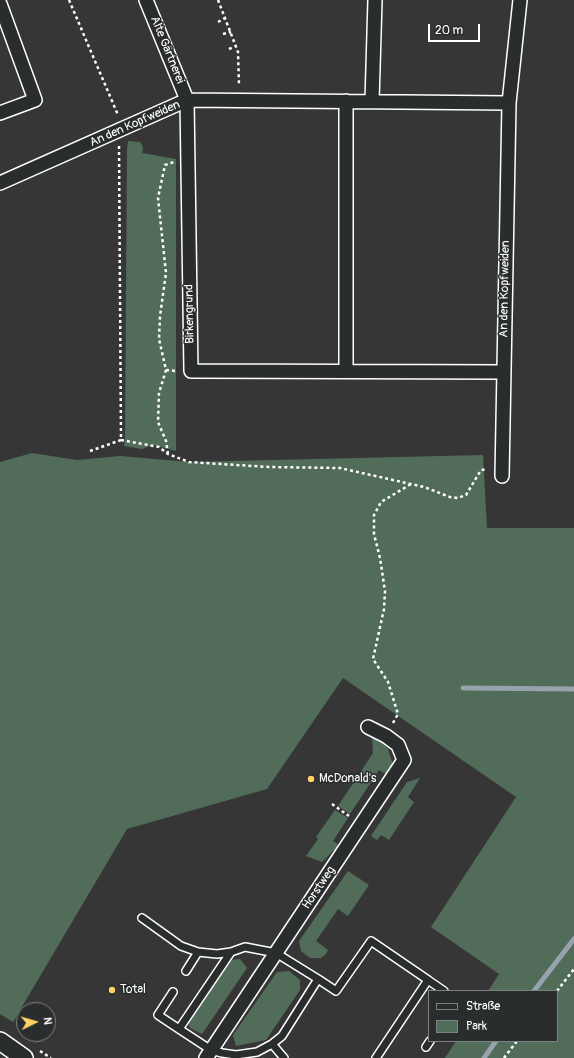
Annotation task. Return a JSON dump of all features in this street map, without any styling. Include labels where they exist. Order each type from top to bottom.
[{"type":"street","name":"Alte Gärtnerei","points":[[146,0],[187,100]]},
{"type":"street","points":[[372,101],[375,0]]},
{"type":"street","name":"An den Kopfweiden","points":[[502,472],[509,103],[520,0]]},
{"type":"street","points":[[0,4],[35,100],[0,113]]},
{"type":"street","name":"An den Kopfweiden","points":[[0,183],[187,100],[509,103]]},
{"type":"street","name":"Birkengrund","points":[[187,100],[191,371],[504,372]]},
{"type":"street","points":[[346,101],[346,371]]},
{"type":"street","name":"Horstweg","points":[[208,1054],[404,760],[398,745],[386,736],[368,728]]},
{"type":"street","points":[[0,1041],[24,1058]]},
{"type":"lane","points":[[142,918],[181,946],[198,952],[217,954],[231,952],[245,947],[276,953],[336,991],[371,941],[443,990]]},
{"type":"lane","points":[[186,971],[198,952]]},
{"type":"lane","points":[[179,1029],[231,952]]},
{"type":"lane","points":[[173,992],[158,1015],[179,1029],[208,1054],[259,1055],[282,1036],[292,1023],[318,979]]},
{"type":"lane","points":[[376,1058],[428,980]]},
{"type":"lane","points":[[272,1044],[284,1058]]},
{"type":"path","points":[[69,0],[119,117],[121,440]]},
{"type":"path","points":[[218,0],[238,52],[239,100]]},
{"type":"path","points":[[218,22],[225,18]]},
{"type":"path","points":[[223,34],[231,32]]},
{"type":"path","points":[[229,49],[236,46]]},
{"type":"path","points":[[168,454],[166,441],[158,422],[159,393],[166,370],[159,339],[160,316],[166,273],[158,198],[165,165],[178,161],[188,161]]},
{"type":"path","points":[[90,451],[121,440],[159,448],[168,454],[189,462],[270,467],[340,468],[411,484],[450,497],[458,498],[466,495],[481,470],[502,472]]},
{"type":"path","points":[[386,736],[398,714],[388,682],[373,659],[384,609],[385,591],[380,558],[374,534],[374,515],[381,502],[411,484]]},
{"type":"path","points":[[332,804],[361,824]]},
{"type":"path","points":[[557,990],[574,969]]},
{"type":"path","points":[[504,1058],[516,1042]]},
{"type":"green space","points":[[128,141],[140,142],[143,147],[142,153],[176,159],[176,451],[153,445],[142,449],[124,446]]},
{"type":"green space","points":[[32,453],[77,460],[120,456],[189,462],[483,455],[487,528],[574,528],[574,1058],[445,1058],[455,1042],[558,1042],[558,990],[489,990],[499,974],[431,927],[516,797],[343,678],[267,789],[127,829],[25,1002],[16,1002],[16,1017],[13,1022],[0,1014],[0,462]]},
{"type":"green space","points":[[372,735],[381,741],[388,749],[393,765],[390,777],[379,770],[350,814],[338,806],[373,753]]},
{"type":"green space","points":[[420,778],[408,797],[414,802],[389,840],[381,835],[377,840],[371,836],[407,782]]},
{"type":"green space","points":[[335,810],[348,818],[333,841],[339,845],[322,862],[306,856],[318,839],[316,837]]},
{"type":"green space","points":[[348,871],[369,885],[348,916],[338,909],[316,941],[328,950],[326,954],[321,958],[310,958],[301,951],[299,941]]},
{"type":"green space","points":[[240,959],[247,968],[202,1034],[190,1028],[188,1023],[190,1017],[231,960]]},
{"type":"green space","points":[[289,971],[300,980],[300,990],[266,1040],[236,1046],[233,1035],[277,972]]},
{"type":"waterway","points":[[463,688],[574,689]]},
{"type":"waterway","points":[[535,990],[574,939]]},
{"type":"waterway","points":[[484,1058],[495,1042]]},
{"type":"place","name":"McDonald's","points":[[311,779]]},
{"type":"place","name":"Total","points":[[112,990]]}]
